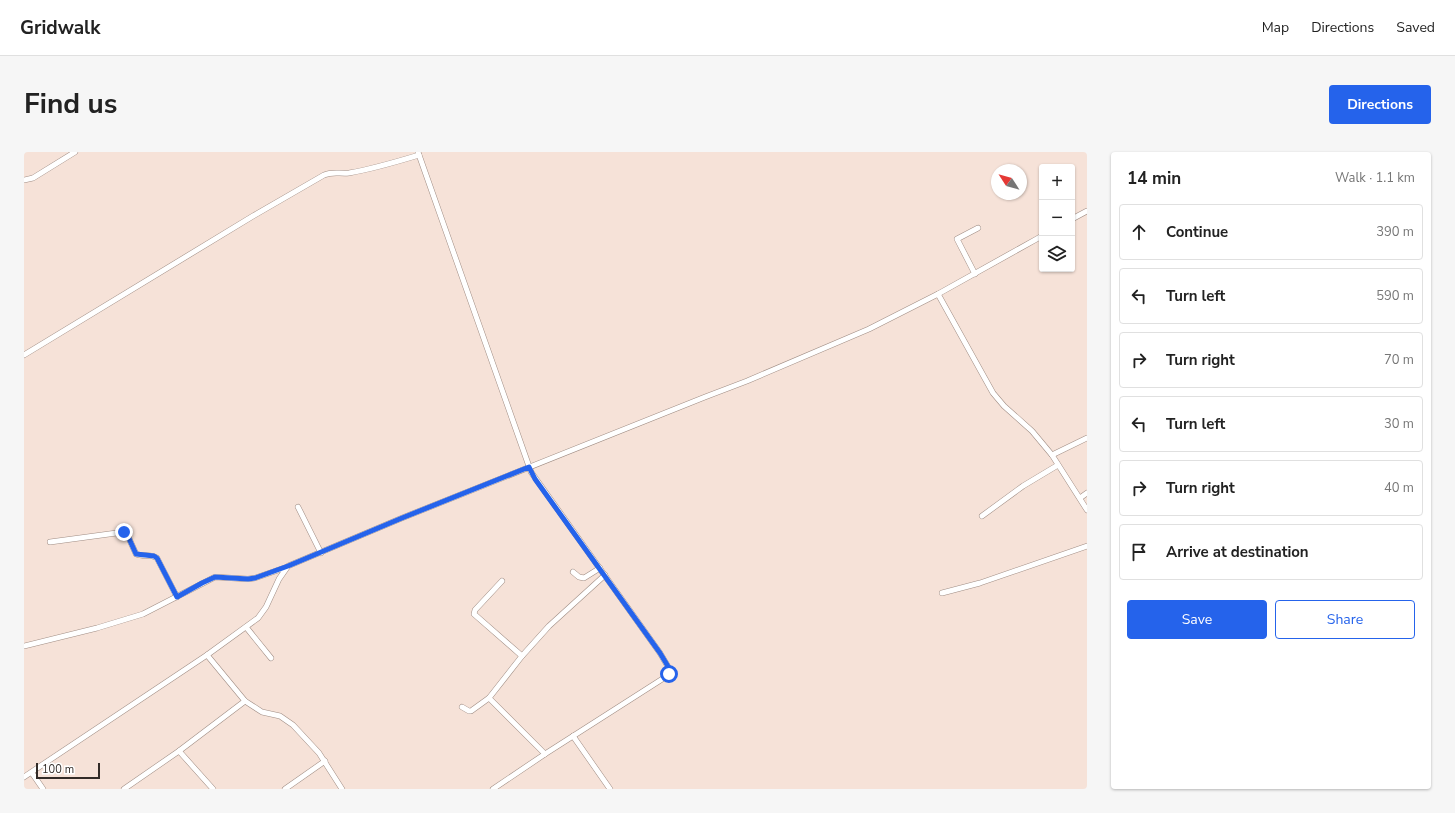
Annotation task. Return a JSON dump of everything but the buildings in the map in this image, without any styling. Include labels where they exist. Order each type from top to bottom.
[{"type":"street","points":[[24,180],[33,178],[75,152]]},
{"type":"street","points":[[24,355],[253,216],[324,175],[332,172],[347,173],[368,169],[418,154],[529,467],[535,479],[660,653],[670,672],[662,679],[493,789]]},
{"type":"street","points":[[1075,217],[1087,211]]},
{"type":"street","points":[[975,274],[957,239],[978,228]]},
{"type":"street","points":[[24,646],[97,628],[143,614],[215,577],[255,578],[321,553],[402,518],[747,381],[870,329],[938,294],[1039,238]]},
{"type":"street","points":[[938,294],[993,392],[1004,406],[1032,431],[1052,455],[1087,510]]},
{"type":"street","points":[[1052,455],[1087,438]]},
{"type":"street","points":[[982,516],[1023,486],[1058,465]]},
{"type":"street","points":[[1080,498],[1087,493]]},
{"type":"street","points":[[298,507],[321,553]]},
{"type":"street","points":[[50,542],[124,532],[127,534],[136,554],[154,556],[157,558],[177,597]]},
{"type":"street","points":[[942,593],[980,583],[1087,546]]},
{"type":"street","points":[[24,777],[207,655],[246,627],[262,613],[283,572],[288,566]]},
{"type":"street","points":[[573,572],[579,577],[584,578],[588,577],[600,568]]},
{"type":"street","points":[[462,707],[472,711],[489,698],[522,656],[549,626],[605,575]]},
{"type":"street","points":[[502,581],[475,610],[474,614],[522,656]]},
{"type":"street","points":[[246,627],[271,658]]},
{"type":"street","points":[[207,655],[245,701],[262,712],[286,719],[293,725],[325,761],[342,789]]},
{"type":"street","points":[[489,698],[545,754]]},
{"type":"street","points":[[124,789],[179,751],[245,701]]},
{"type":"street","points":[[573,736],[610,789]]},
{"type":"street","points":[[179,751],[213,789]]},
{"type":"street","points":[[286,789],[325,761]]},
{"type":"street","points":[[32,773],[43,789]]},
{"type":"route","points":[[124,532],[127,534],[136,554],[154,556],[157,558],[177,597],[215,577],[240,580],[255,578],[288,566],[529,467],[535,479],[660,653],[670,670],[669,674]]}]
